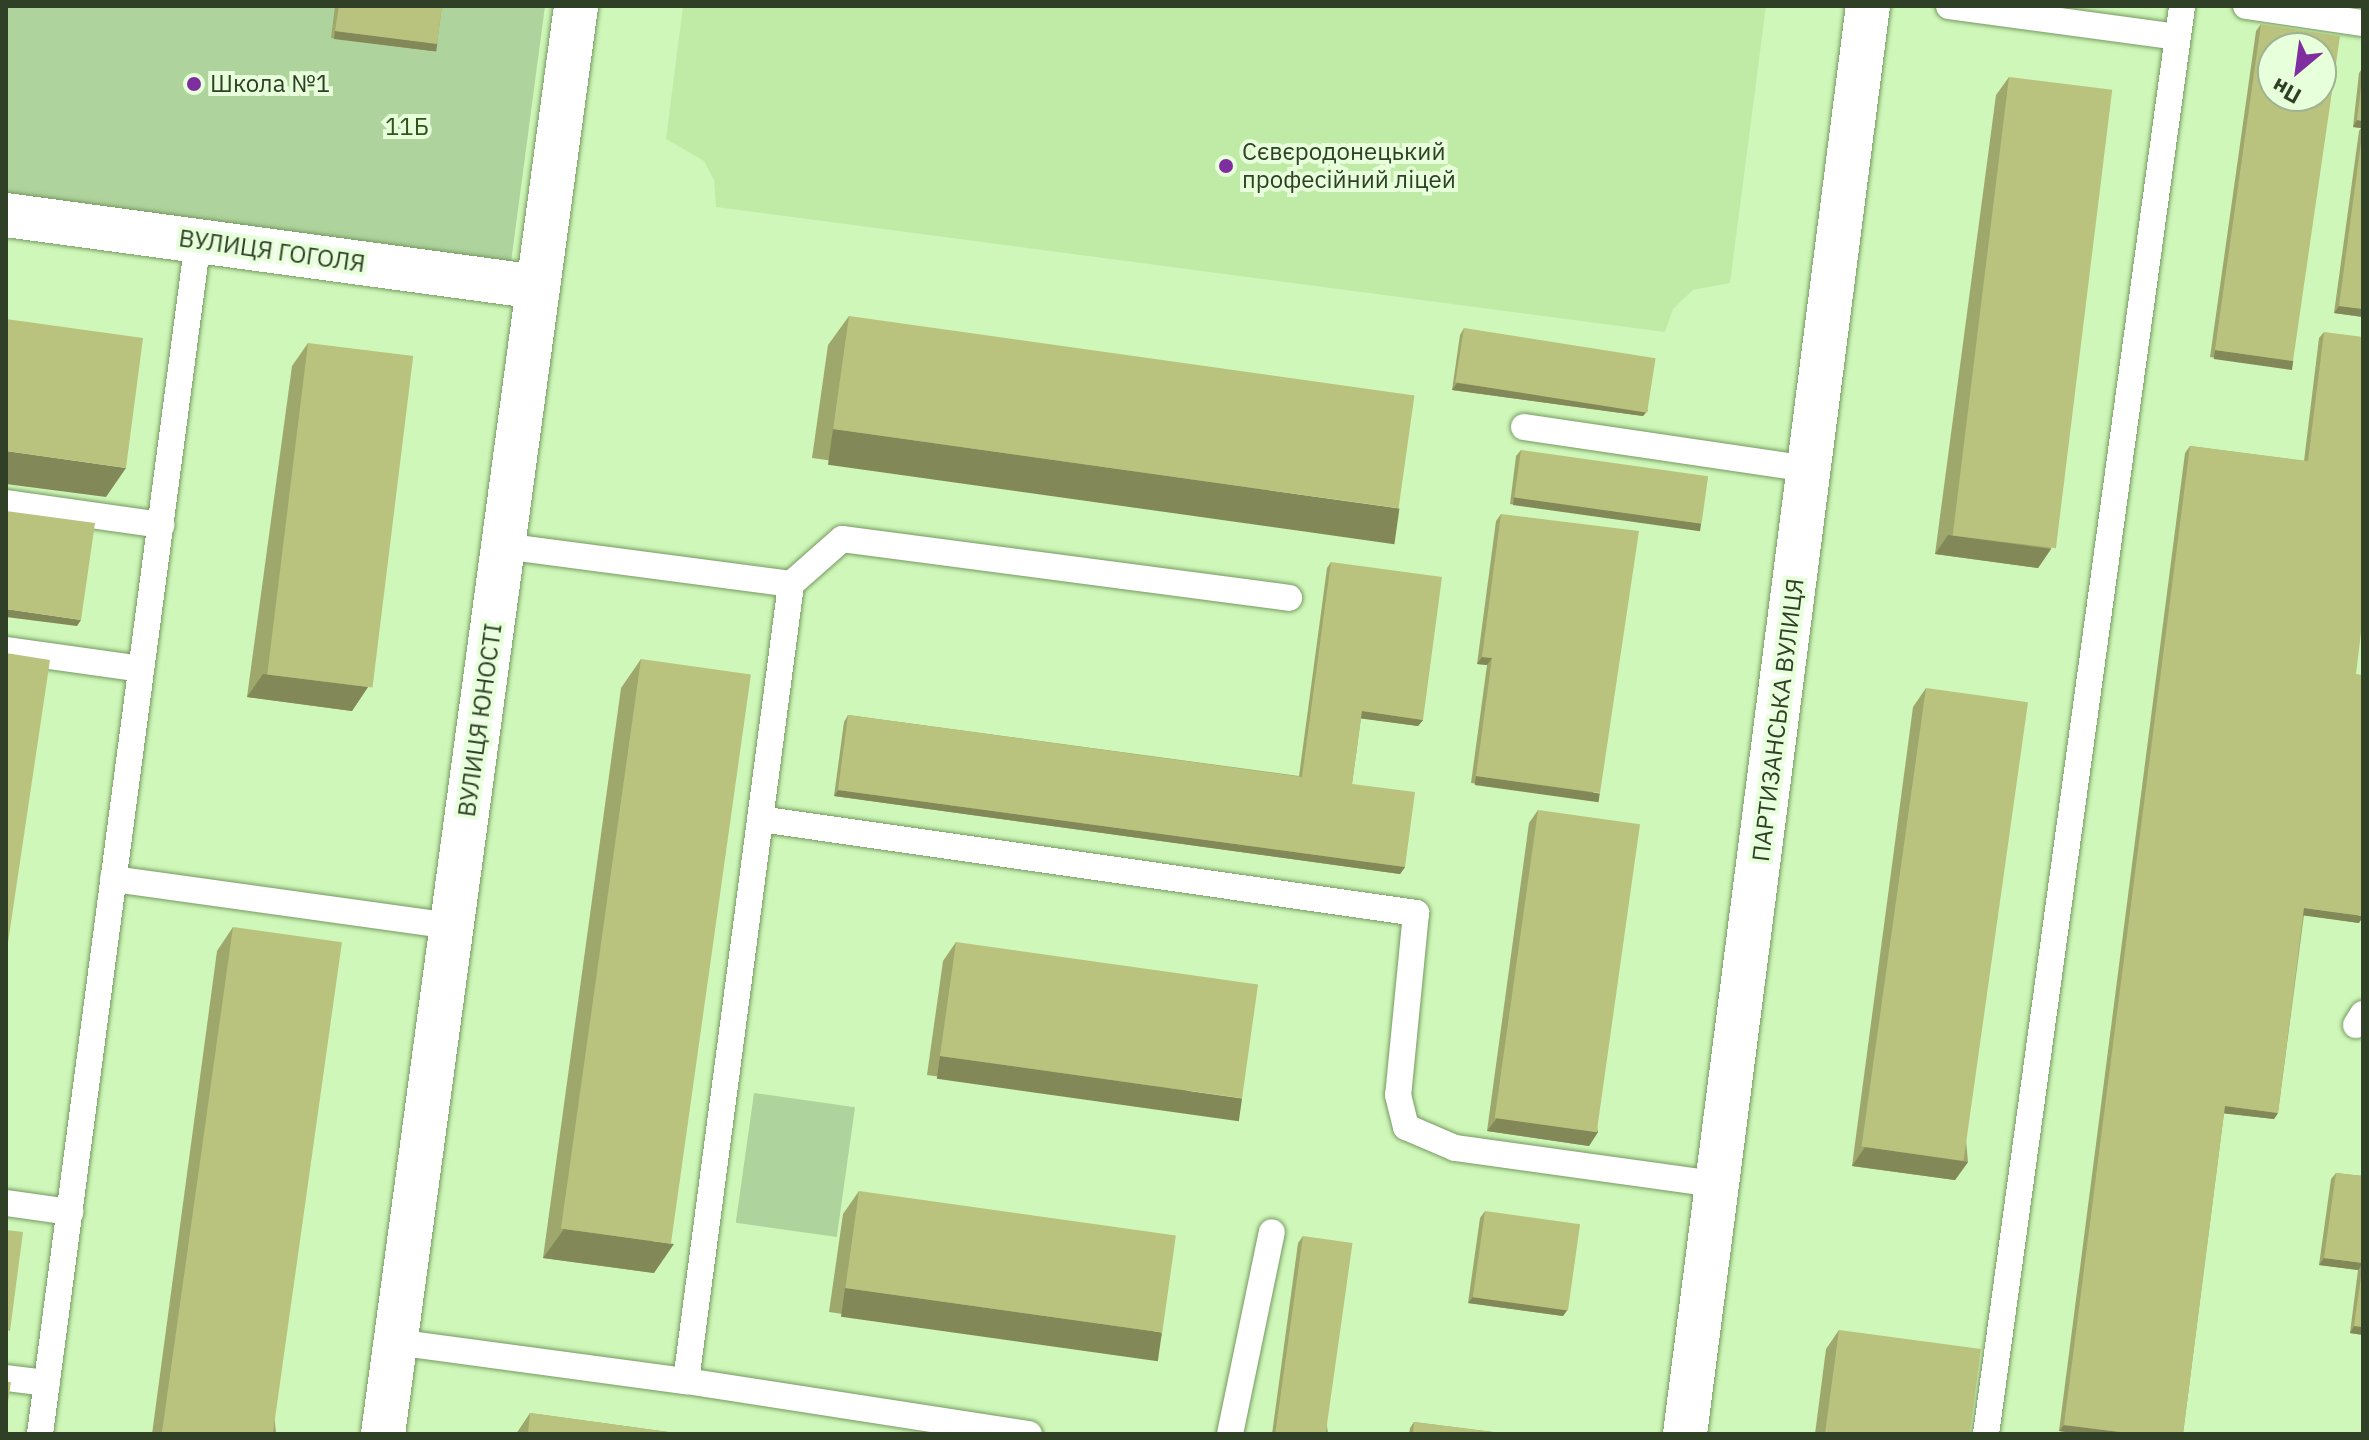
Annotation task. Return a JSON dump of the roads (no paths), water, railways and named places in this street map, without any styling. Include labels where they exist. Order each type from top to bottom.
[{"type":"street","name":"ВУЛИЦЯ ЮНОСТІ","points":[[383,1434],[576,6]]},
{"type":"street","name":"ПАРТИЗАНСЬКА ВУЛИЦЯ","points":[[1685,1434],[1720,1185],[1868,6]]},
{"type":"street","name":"ВУЛИЦЯ ГОГОЛЯ","points":[[6,215],[538,287]]},
{"type":"lane","points":[[1949,6],[2177,37]]},
{"type":"lane","points":[[1986,1434],[2182,6]]},
{"type":"lane","points":[[2246,6],[2363,23]]},
{"type":"lane","points":[[40,1434],[198,241]]},
{"type":"lane","points":[[1524,427],[1810,469]]},
{"type":"lane","points":[[6,503],[161,525]]},
{"type":"lane","points":[[686,1381],[791,584],[842,539],[1289,598]]},
{"type":"lane","points":[[503,546],[791,584]]},
{"type":"lane","points":[[6,650],[141,669]]},
{"type":"lane","points":[[760,819],[1416,913],[1398,1095],[1406,1127],[1455,1148],[1720,1185]]},
{"type":"lane","points":[[113,879],[452,926]]},
{"type":"lane","points":[[6,1203],[70,1212]]},
{"type":"lane","points":[[1230,1434],[1272,1232]]},
{"type":"lane","points":[[396,1342],[686,1381],[1029,1434]]},
{"type":"lane","points":[[6,1378],[47,1383]]},
{"type":"place","name":"Школа №1","points":[[194,84]]},
{"type":"place","name":"Сєвєродонецький професійний ліцей","points":[[1226,166]]},
{"type":"park label","name":"11Б","points":[[407,127]]}]
